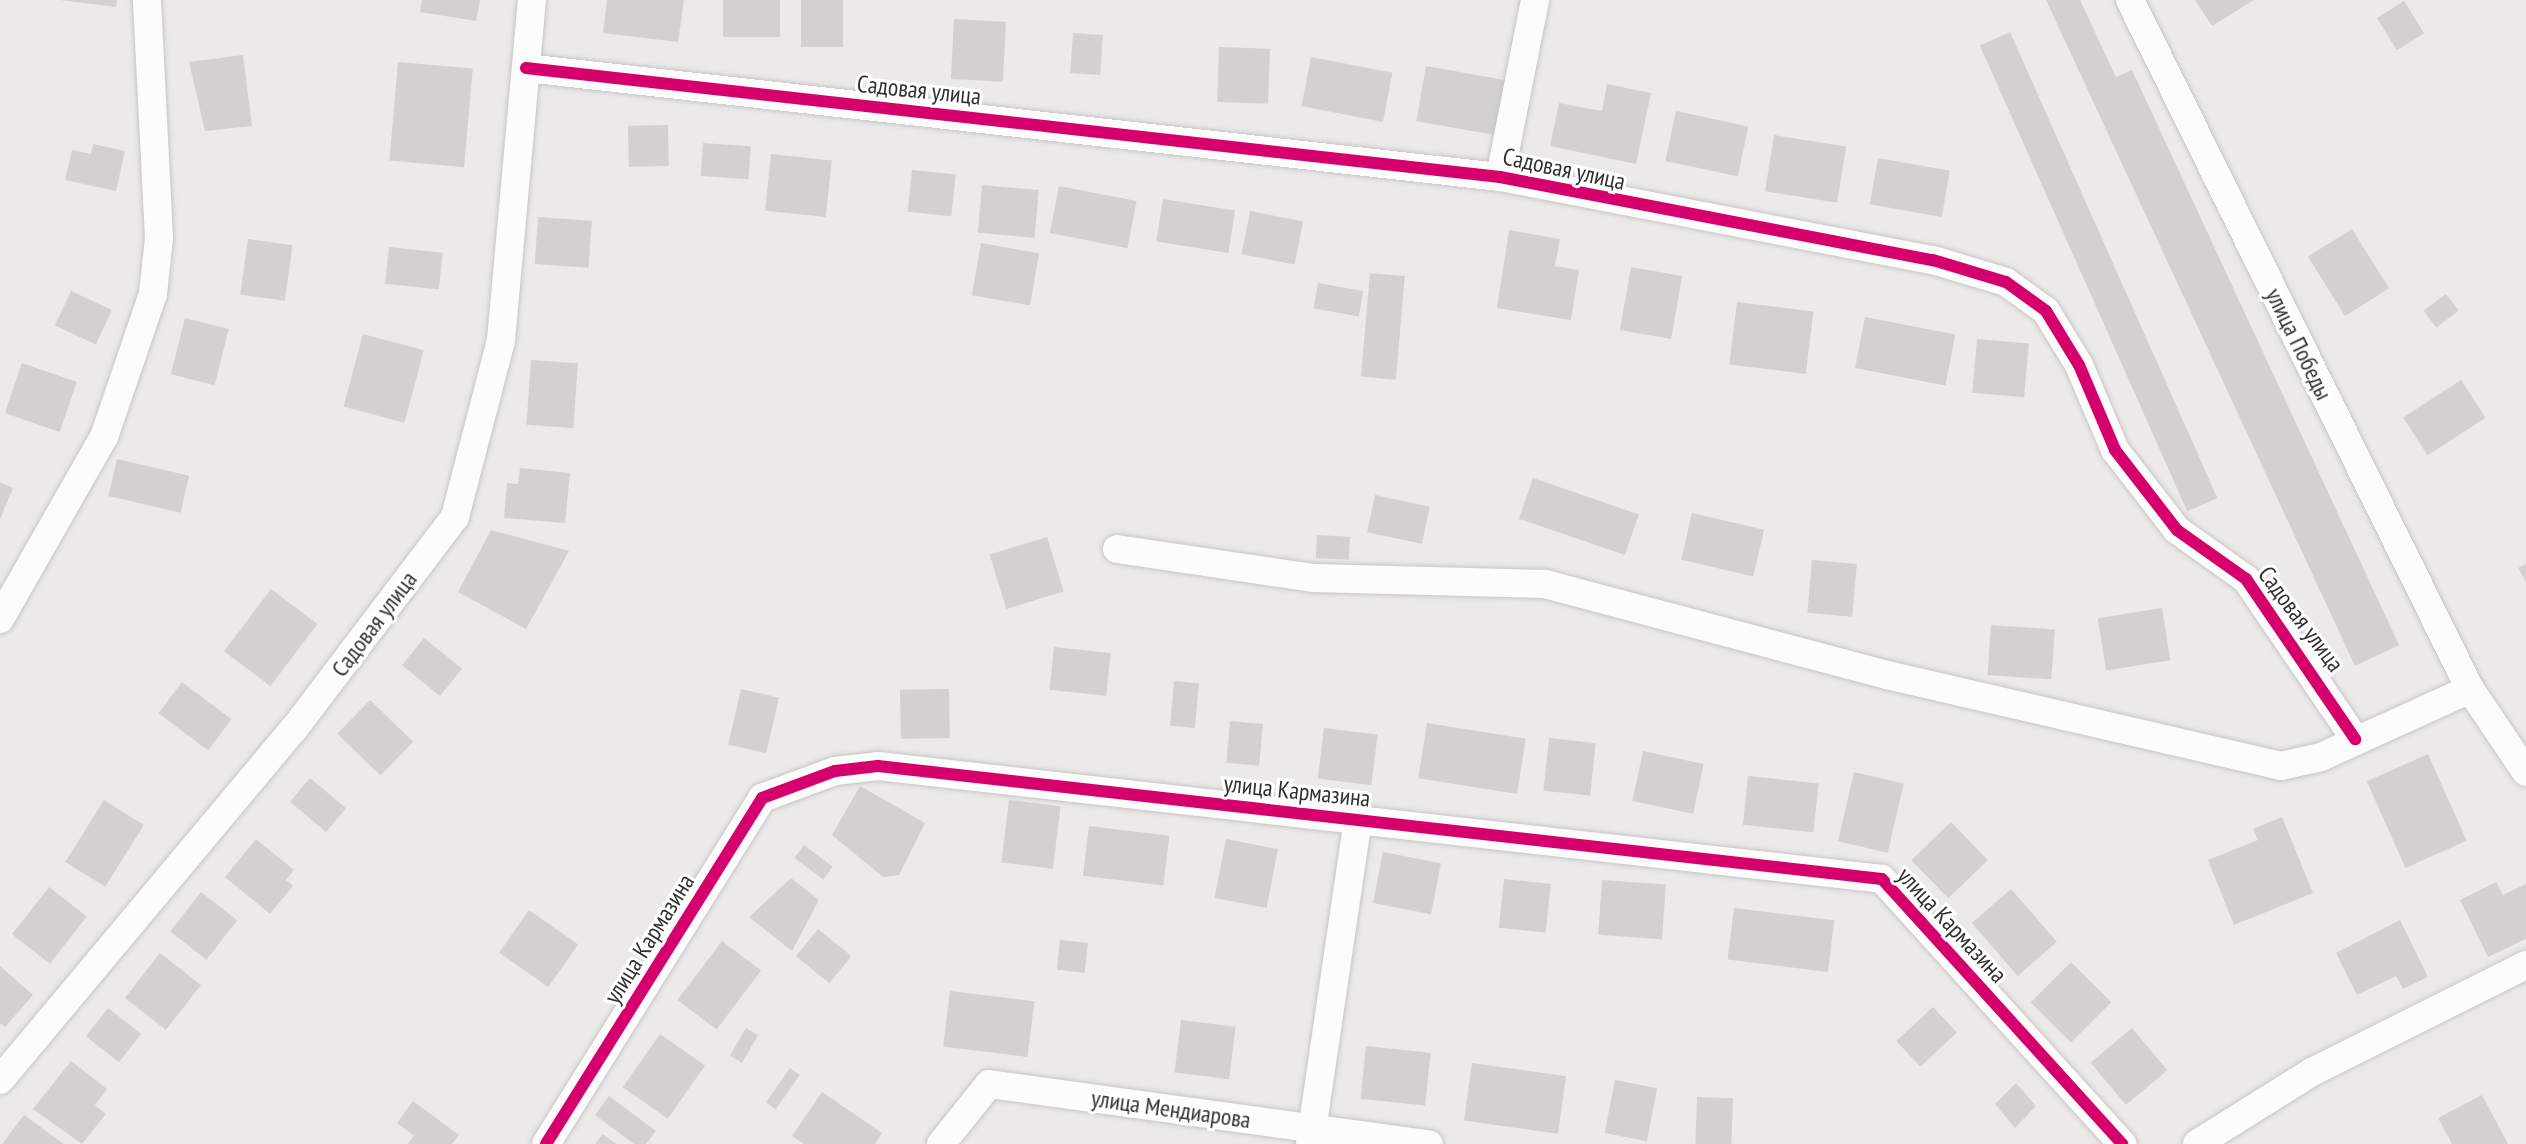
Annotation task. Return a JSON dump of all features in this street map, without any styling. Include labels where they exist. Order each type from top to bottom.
[{"type":"street","points":[[0,619],[104,437],[153,294],[159,238],[147,0]]},
{"type":"street","name":"Садовая улица","points":[[0,1080],[284,742],[455,517],[501,340],[532,0]]},
{"type":"street","points":[[1500,177],[1535,0]]},
{"type":"street","name":"улица Победы","points":[[2130,0],[2470,689],[2526,772]]},
{"type":"street","name":"Садовая улица","points":[[526,68],[1500,177],[1933,260],[2006,282],[2046,311],[2079,365],[2115,450],[2177,530],[2246,579],[2355,739]]},
{"type":"street","points":[[1117,549],[1314,578],[1545,584],[1887,675],[2281,766],[2355,739],[2470,689]]},
{"type":"street","name":"улица Кармазина","points":[[546,1144],[762,798],[796,784],[878,766],[1882,879],[2122,1144]]},
{"type":"street","points":[[1311,1136],[1358,820]]},
{"type":"street","points":[[2197,1144],[2312,1072],[2526,965]]},
{"type":"street","name":"улица Мендиарова","points":[[941,1144],[989,1084],[1311,1136],[1429,1144]]},
{"type":"building","points":[[60,0],[117,0],[116,7]]},
{"type":"building","points":[[422,0],[480,0],[476,21],[420,12]]},
{"type":"building","points":[[607,0],[684,0],[678,42],[603,33]]},
{"type":"building","points":[[723,0],[780,0],[780,37],[723,37]]},
{"type":"building","points":[[801,0],[843,0],[843,47],[801,47]]},
{"type":"building","points":[[2046,0],[2080,0],[2116,77],[2132,70],[2399,645],[2355,666]]},
{"type":"building","points":[[2195,0],[2254,0],[2212,26]]},
{"type":"building","points":[[2404,1],[2424,33],[2397,50],[2377,18]]},
{"type":"building","points":[[954,19],[1006,22],[1003,82],[951,79]]},
{"type":"building","points":[[2010,32],[2217,498],[2187,511],[1980,45]]},
{"type":"building","points":[[1073,33],[1103,35],[1100,75],[1070,73]]},
{"type":"building","points":[[1219,47],[1270,49],[1268,104],[1217,102]]},
{"type":"building","points":[[243,55],[252,126],[205,131],[189,62]]},
{"type":"building","points":[[1311,57],[1392,73],[1383,122],[1301,106]]},
{"type":"building","points":[[398,62],[473,69],[464,167],[389,161]]},
{"type":"building","points":[[1426,66],[1508,80],[1498,136],[1416,121]]},
{"type":"building","points":[[1607,84],[1651,93],[1636,164],[1550,146],[1559,103],[1602,111]]},
{"type":"building","points":[[1676,111],[1748,126],[1738,176],[1665,161]]},
{"type":"building","points":[[668,125],[669,166],[629,167],[628,126]]},
{"type":"building","points":[[1774,135],[1846,146],[1837,203],[1765,191]]},
{"type":"building","points":[[703,143],[751,146],[749,179],[701,176]]},
{"type":"building","points":[[93,144],[125,151],[116,191],[65,180],[72,150],[91,154]]},
{"type":"building","points":[[771,154],[832,160],[826,217],[765,211]]},
{"type":"building","points":[[1878,158],[1950,171],[1942,217],[1870,204]]},
{"type":"building","points":[[912,170],[956,175],[951,216],[908,212]]},
{"type":"building","points":[[982,185],[1039,190],[1035,238],[978,233]]},
{"type":"building","points":[[1059,186],[1137,201],[1127,248],[1050,233]]},
{"type":"building","points":[[1163,199],[1235,210],[1228,253],[1156,241]]},
{"type":"building","points":[[1250,211],[1303,221],[1295,264],[1242,254]]},
{"type":"building","points":[[538,217],[592,221],[589,268],[535,264]]},
{"type":"building","points":[[2352,229],[2389,288],[2345,316],[2308,257]]},
{"type":"building","points":[[1509,230],[1560,239],[1555,266],[1579,270],[1571,320],[1497,308]]},
{"type":"building","points":[[248,239],[293,245],[285,301],[240,294]]},
{"type":"building","points":[[981,243],[1039,253],[1030,305],[972,295]]},
{"type":"building","points":[[389,247],[443,253],[439,289],[385,284]]},
{"type":"building","points":[[1631,267],[1682,276],[1671,339],[1620,330]]},
{"type":"building","points":[[1370,273],[1405,276],[1396,380],[1361,377]]},
{"type":"building","points":[[1318,283],[1363,291],[1359,317],[1313,309]]},
{"type":"building","points":[[71,291],[112,310],[96,344],[55,325]]},
{"type":"building","points":[[2446,294],[2459,311],[2436,328],[2424,311]]},
{"type":"building","points":[[1737,302],[1813,311],[1806,374],[1729,365]]},
{"type":"building","points":[[1865,317],[1955,335],[1945,386],[1855,368]]},
{"type":"building","points":[[185,318],[229,329],[215,385],[171,374]]},
{"type":"building","points":[[363,334],[424,350],[404,423],[344,406]]},
{"type":"building","points":[[1977,339],[2029,344],[2024,397],[1972,393]]},
{"type":"building","points":[[531,360],[578,363],[573,428],[526,425]]},
{"type":"building","points":[[22,363],[77,382],[60,432],[5,413]]},
{"type":"building","points":[[2461,380],[2486,418],[2428,455],[2403,418]]},
{"type":"building","points":[[117,459],[189,476],[181,513],[108,496]]},
{"type":"building","points":[[520,468],[570,473],[565,523],[504,518],[507,483],[518,484]]},
{"type":"building","points":[[1533,478],[1639,514],[1625,555],[1519,519]]},
{"type":"building","points":[[0,482],[13,488],[0,519]]},
{"type":"building","points":[[1375,495],[1430,507],[1422,544],[1367,532]]},
{"type":"building","points":[[1692,513],[1764,530],[1753,576],[1681,560]]},
{"type":"building","points":[[491,530],[569,551],[526,629],[458,592]]},
{"type":"building","points":[[1317,535],[1350,537],[1349,560],[1316,558]]},
{"type":"building","points":[[1047,537],[1064,592],[1006,609],[990,555]]},
{"type":"building","points":[[1812,560],[1857,564],[1852,617],[1807,613]]},
{"type":"building","points":[[2526,564],[2526,582],[2518,568]]},
{"type":"building","points":[[271,589],[317,624],[270,686],[224,651]]},
{"type":"building","points":[[2162,608],[2170,660],[2106,671],[2098,618]]},
{"type":"building","points":[[1991,625],[2055,629],[2051,679],[1988,675]]},
{"type":"building","points":[[424,638],[462,669],[440,696],[402,665]]},
{"type":"building","points":[[1054,647],[1111,653],[1106,696],[1050,690]]},
{"type":"building","points":[[1174,681],[1199,683],[1195,728],[1170,726]]},
{"type":"building","points":[[182,682],[232,719],[208,750],[159,713]]},
{"type":"building","points":[[741,689],[779,698],[766,753],[728,745]]},
{"type":"building","points":[[949,689],[950,738],[901,739],[900,690]]},
{"type":"building","points":[[370,700],[413,742],[381,775],[337,734]]},
{"type":"building","points":[[1230,721],[1263,724],[1259,766],[1226,763]]},
{"type":"building","points":[[1427,723],[1526,739],[1517,794],[1418,778]]},
{"type":"building","points":[[1324,728],[1378,735],[1371,785],[1318,779]]},
{"type":"building","points":[[1549,738],[1596,743],[1590,796],[1543,791]]},
{"type":"building","points":[[1643,751],[1704,764],[1693,814],[1632,801]]},
{"type":"building","points":[[2428,754],[2467,841],[2405,868],[2367,781]]},
{"type":"building","points":[[1854,772],[1904,783],[1888,853],[1838,841]]},
{"type":"building","points":[[1748,776],[1819,783],[1813,832],[1743,825]]},
{"type":"building","points":[[310,778],[346,808],[326,832],[290,802]]},
{"type":"building","points":[[860,786],[925,823],[899,875],[883,877],[832,835]]},
{"type":"building","points":[[104,800],[144,825],[105,887],[65,862]]},
{"type":"building","points":[[1009,800],[1061,806],[1053,869],[1001,863]]},
{"type":"building","points":[[2282,817],[2313,893],[2234,925],[2208,860],[2258,840],[2253,829]]},
{"type":"building","points":[[1951,822],[1988,860],[1948,898],[1911,860]]},
{"type":"building","points":[[1089,826],[1169,836],[1163,885],[1083,876]]},
{"type":"building","points":[[256,839],[294,870],[286,880],[293,886],[270,914],[225,877]]},
{"type":"building","points":[[1226,839],[1278,849],[1267,908],[1215,898]]},
{"type":"building","points":[[804,845],[833,867],[823,879],[794,858]]},
{"type":"building","points":[[1383,852],[1441,863],[1431,914],[1373,903]]},
{"type":"building","points":[[791,878],[819,900],[792,951],[749,917]]},
{"type":"building","points":[[1504,879],[1551,884],[1546,933],[1499,928]]},
{"type":"building","points":[[1602,880],[1666,884],[1662,939],[1598,935]]},
{"type":"building","points":[[2496,882],[2503,895],[2526,884],[2526,939],[2488,957],[2460,900]]},
{"type":"building","points":[[49,887],[87,917],[50,964],[12,934]]},
{"type":"building","points":[[2011,889],[2057,942],[2018,976],[1972,923]]},
{"type":"building","points":[[201,892],[237,920],[206,960],[170,931]]},
{"type":"building","points":[[1734,908],[1834,920],[1828,972],[1728,960]]},
{"type":"building","points":[[529,910],[578,944],[548,987],[499,953]]},
{"type":"building","points":[[2400,920],[2428,977],[2403,989],[2396,976],[2357,995],[2336,953]]},
{"type":"building","points":[[818,929],[851,956],[829,983],[796,956]]},
{"type":"building","points":[[1060,940],[1088,943],[1085,973],[1057,970]]},
{"type":"building","points":[[722,941],[761,970],[717,1030],[677,1000]]},
{"type":"building","points":[[160,953],[201,985],[166,1030],[125,998]]},
{"type":"building","points":[[2071,962],[2111,1002],[2071,1043],[2031,1002]]},
{"type":"building","points":[[0,966],[33,995],[5,1027],[0,1023]]},
{"type":"building","points":[[950,991],[1034,1001],[1028,1057],[943,1047]]},
{"type":"building","points":[[1933,1007],[1957,1033],[1920,1067],[1896,1041]]},
{"type":"building","points":[[108,1008],[141,1034],[119,1062],[86,1036]]},
{"type":"building","points":[[1181,1020],[1236,1027],[1229,1079],[1175,1073]]},
{"type":"building","points":[[746,1028],[758,1035],[742,1063],[730,1056]]},
{"type":"building","points":[[2132,1028],[2167,1070],[2126,1105],[2091,1063]]},
{"type":"building","points":[[660,1034],[705,1066],[668,1119],[623,1087]]},
{"type":"building","points":[[1366,1046],[1431,1053],[1425,1106],[1360,1099]]},
{"type":"building","points":[[71,1061],[107,1089],[95,1105],[106,1114],[82,1144],[33,1109]]},
{"type":"building","points":[[1472,1063],[1566,1076],[1558,1134],[1464,1120]]},
{"type":"building","points":[[790,1068],[800,1075],[776,1109],[766,1102]]},
{"type":"building","points":[[1615,1080],[1657,1088],[1647,1141],[1605,1133]]},
{"type":"building","points":[[2016,1083],[2036,1106],[2015,1128],[1995,1104]]},
{"type":"building","points":[[822,1092],[882,1133],[875,1144],[804,1144],[792,1136]]},
{"type":"building","points":[[2482,1095],[2508,1144],[2452,1144],[2438,1118]]},
{"type":"building","points":[[609,1096],[656,1131],[646,1144],[634,1144],[595,1115]]},
{"type":"building","points":[[1697,1097],[1733,1098],[1731,1144],[1695,1144]]},
{"type":"building","points":[[413,1101],[459,1135],[452,1144],[408,1144],[414,1136],[397,1123]]},
{"type":"building","points":[[24,1115],[64,1144],[2,1144]]},
{"type":"building","points":[[603,1134],[616,1144],[595,1144]]},
{"type":"cycle path","points":[[526,68],[1500,177],[1933,260],[2006,282],[2046,311],[2079,365],[2115,450],[2177,530],[2246,579],[2355,739]]},
{"type":"cycle path","points":[[546,1144],[762,798],[835,771],[878,766],[1882,879],[2122,1144]]}]
